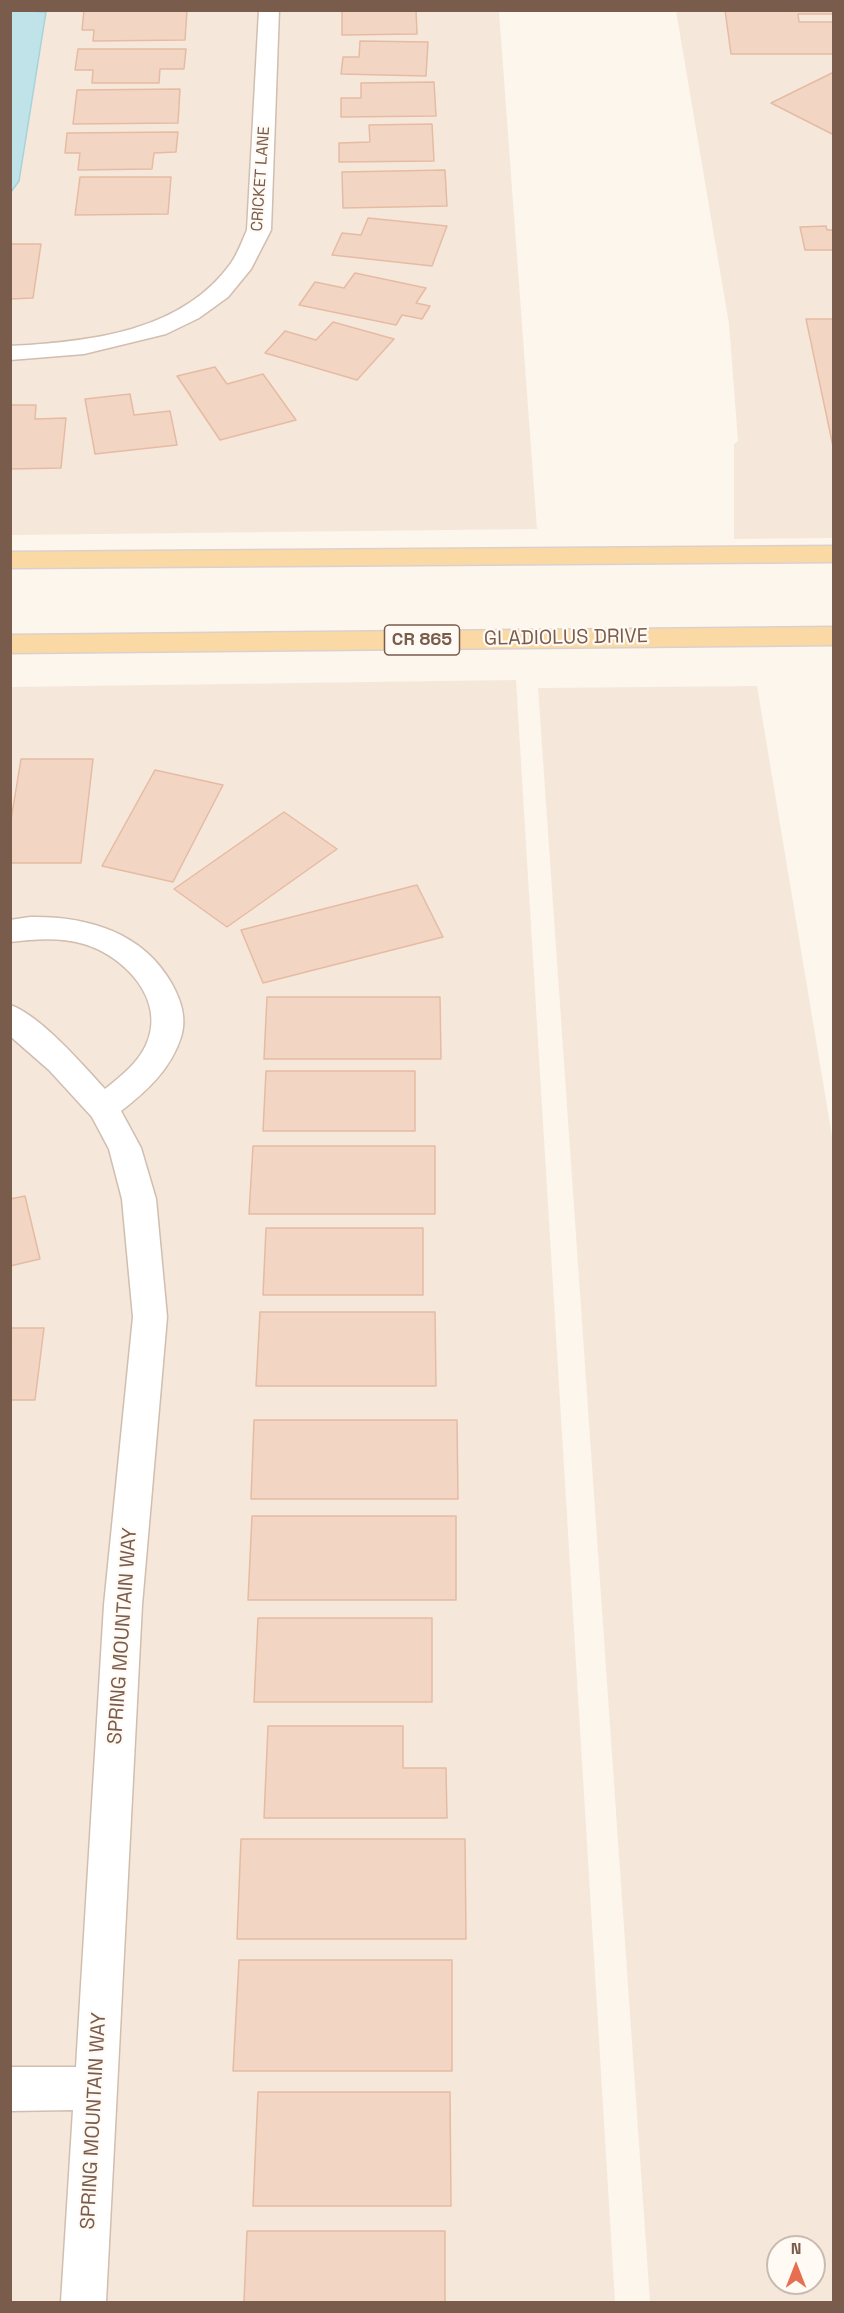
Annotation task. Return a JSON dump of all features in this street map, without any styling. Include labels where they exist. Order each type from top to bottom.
[{"type":"main road","points":[[10,560],[834,554]]},
{"type":"main road","name":"GLADIOLUS DRIVE","points":[[10,644],[834,636]]},
{"type":"street","name":"CRICKET LANE","points":[[10,353],[54,352],[98,346],[139,335],[181,318],[211,300],[234,279],[252,253],[260,222],[269,10]]},
{"type":"street","points":[[10,931],[26,928],[63,929],[101,937],[128,952],[149,971],[164,998],[168,1023],[159,1050],[143,1075],[104,1108]]},
{"type":"street","name":"SPRING MOUNTAIN WAY","points":[[10,1017],[60,1061],[104,1108],[124,1148],[140,1199],[150,1317],[123,1605],[84,2302]]},
{"type":"street","points":[[10,2089],[96,2088]]},
{"type":"shaded area","points":[[10,11],[499,11],[537,529],[11,535]]},
{"type":"shaded area","points":[[676,11],[833,11],[833,538],[734,539],[734,444],[738,441],[729,324]]},
{"type":"shaded area","points":[[516,680],[615,2302],[11,2302],[10,687]]},
{"type":"shaded area","points":[[757,686],[833,1142],[833,2302],[650,2302],[538,688]]},
{"type":"water","points":[[11,10],[46,12],[19,181],[11,192]]},
{"type":"building","points":[[84,10],[187,10],[185,40],[93,41],[94,30],[82,30]]},
{"type":"building","points":[[342,10],[416,10],[417,34],[342,35]]},
{"type":"building","points":[[725,10],[834,10],[834,14],[798,14],[799,22],[834,22],[834,54],[731,54]]},
{"type":"building","points":[[360,41],[428,42],[426,76],[341,74],[343,57],[359,57]]},
{"type":"building","points":[[78,49],[186,49],[184,69],[160,69],[159,83],[92,83],[93,70],[75,70]]},
{"type":"building","points":[[834,72],[834,135],[771,103]]},
{"type":"building","points":[[434,82],[436,116],[341,117],[341,98],[361,98],[361,83]]},
{"type":"building","points":[[180,89],[178,123],[73,124],[77,90]]},
{"type":"building","points":[[432,124],[434,161],[339,162],[339,143],[370,142],[369,125]]},
{"type":"building","points":[[178,132],[176,152],[154,153],[152,169],[78,170],[80,153],[65,153],[67,133]]},
{"type":"building","points":[[445,170],[447,206],[343,208],[342,172]]},
{"type":"building","points":[[80,177],[171,177],[168,214],[75,215]]},
{"type":"building","points":[[368,218],[447,226],[432,266],[332,255],[342,233],[361,235]]},
{"type":"building","points":[[826,226],[827,230],[834,230],[834,250],[805,250],[800,227]]},
{"type":"building","points":[[10,244],[41,244],[33,298],[10,299]]},
{"type":"building","points":[[355,273],[426,288],[416,303],[430,306],[422,319],[402,315],[396,325],[299,305],[315,282],[344,288]]},
{"type":"building","points":[[806,319],[834,319],[834,451]]},
{"type":"building","points":[[333,322],[394,339],[357,380],[265,353],[285,331],[316,340]]},
{"type":"building","points":[[215,367],[227,384],[263,374],[296,420],[220,440],[177,376]]},
{"type":"building","points":[[130,394],[134,415],[170,411],[177,445],[95,454],[85,399]]},
{"type":"building","points":[[10,405],[36,405],[35,419],[66,418],[61,468],[10,469]]},
{"type":"building","points":[[21,759],[93,759],[81,863],[10,863],[10,826]]},
{"type":"building","points":[[155,770],[223,785],[173,882],[102,866]]},
{"type":"building","points":[[284,812],[337,849],[227,927],[174,889]]},
{"type":"building","points":[[417,885],[443,937],[263,983],[241,930]]},
{"type":"building","points":[[267,997],[440,997],[441,1059],[264,1059]]},
{"type":"building","points":[[266,1071],[415,1071],[415,1131],[263,1131]]},
{"type":"building","points":[[253,1146],[435,1146],[435,1214],[249,1214]]},
{"type":"building","points":[[25,1196],[40,1259],[10,1266],[10,1199]]},
{"type":"building","points":[[266,1228],[423,1228],[423,1295],[263,1295]]},
{"type":"building","points":[[260,1312],[435,1312],[436,1386],[256,1386]]},
{"type":"building","points":[[10,1328],[44,1328],[35,1400],[10,1400]]},
{"type":"building","points":[[254,1420],[457,1420],[458,1499],[251,1499]]},
{"type":"building","points":[[252,1516],[456,1516],[456,1600],[248,1600]]},
{"type":"building","points":[[258,1618],[432,1618],[432,1702],[254,1702]]},
{"type":"building","points":[[268,1726],[403,1726],[403,1768],[446,1768],[447,1818],[264,1818]]},
{"type":"building","points":[[241,1839],[465,1839],[466,1939],[237,1939]]},
{"type":"building","points":[[239,1960],[452,1960],[452,2071],[233,2071]]},
{"type":"building","points":[[258,2092],[450,2092],[451,2206],[253,2206]]},
{"type":"building","points":[[247,2231],[445,2231],[445,2302],[244,2302]]}]
